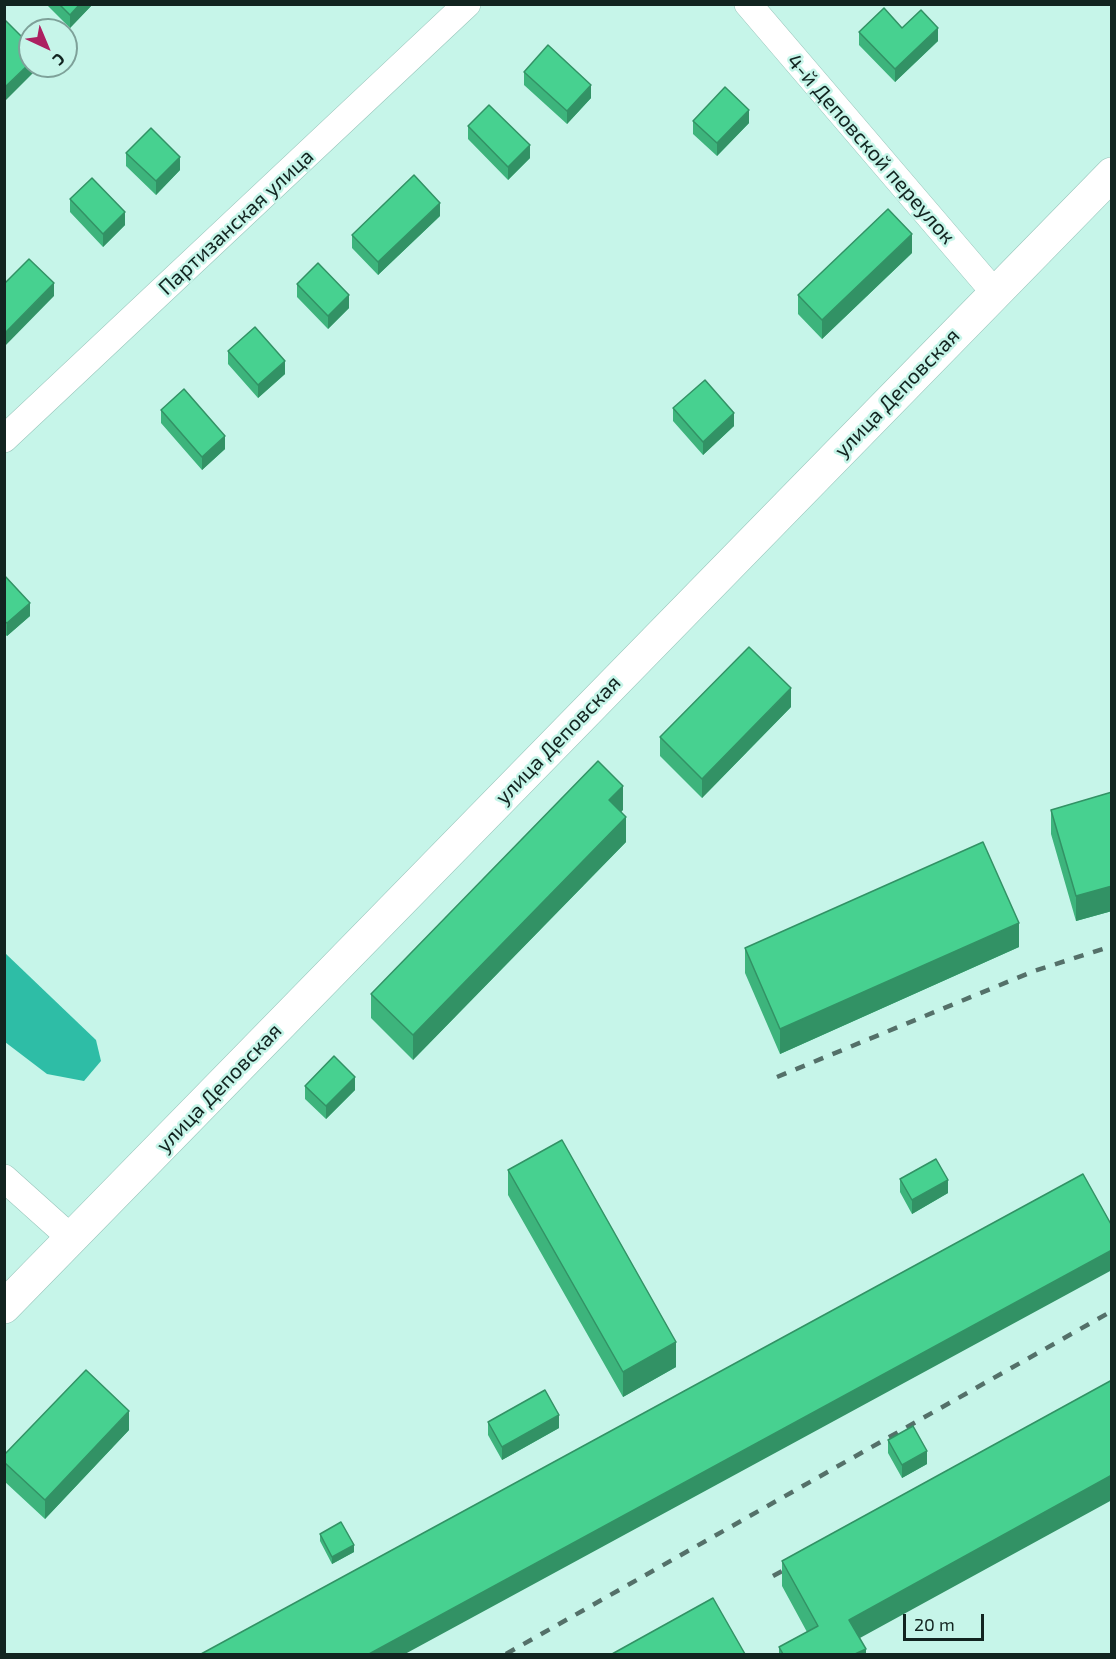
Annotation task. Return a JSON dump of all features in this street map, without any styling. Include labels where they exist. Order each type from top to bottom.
[{"type":"street","name":"Партизанская улица","points":[[4,439],[467,4]]},
{"type":"street","name":"4-й Деповской переулок","points":[[748,4],[995,293]]},
{"type":"street","name":"улица Деповская","points":[[4,1307],[1112,174]]},
{"type":"street","points":[[4,1178],[72,1239]]},
{"type":"shaded area","points":[[5,953],[96,1040],[101,1061],[84,1081],[47,1074],[5,1042]]},
{"type":"building","points":[[59,4],[80,4],[70,15]]},
{"type":"building","points":[[884,8],[902,28],[921,10],[938,28],[895,69],[859,32]]},
{"type":"building","points":[[4,19],[18,33],[18,75],[4,88]]},
{"type":"building","points":[[548,45],[591,85],[567,111],[524,72]]},
{"type":"building","points":[[725,87],[749,110],[717,143],[693,121]]},
{"type":"building","points":[[489,105],[530,145],[508,167],[468,126]]},
{"type":"building","points":[[151,128],[180,157],[156,181],[126,153]]},
{"type":"building","points":[[414,175],[440,203],[378,262],[352,235]]},
{"type":"building","points":[[92,178],[125,212],[103,234],[70,199]]},
{"type":"building","points":[[888,209],[912,234],[822,320],[798,295]]},
{"type":"building","points":[[29,259],[54,283],[4,334],[4,284]]},
{"type":"building","points":[[318,263],[349,295],[328,316],[297,284]]},
{"type":"building","points":[[255,327],[285,361],[258,385],[228,351]]},
{"type":"building","points":[[705,380],[734,413],[703,442],[673,408]]},
{"type":"building","points":[[184,389],[225,436],[202,457],[161,410]]},
{"type":"building","points":[[4,575],[30,603],[7,623],[4,621]]},
{"type":"building","points":[[749,647],[791,688],[702,779],[660,737]]},
{"type":"building","points":[[598,761],[623,786],[609,800],[626,817],[413,1035],[371,994]]},
{"type":"building","points":[[1112,792],[1112,886],[1076,896],[1051,810]]},
{"type":"building","points":[[983,842],[1019,923],[780,1029],[745,948]]},
{"type":"building","points":[[334,1056],[355,1077],[326,1106],[305,1086]]},
{"type":"building","points":[[562,1140],[676,1342],[623,1372],[508,1170]]},
{"type":"building","points":[[936,1159],[948,1180],[912,1200],[900,1179]]},
{"type":"building","points":[[1083,1174],[1112,1226],[1112,1250],[369,1654],[201,1654]]},
{"type":"building","points":[[86,1370],[129,1411],[45,1500],[4,1462],[4,1455]]},
{"type":"building","points":[[1112,1380],[1112,1475],[849,1620],[866,1649],[855,1654],[783,1654],[779,1647],[818,1626],[782,1561]]},
{"type":"building","points":[[545,1390],[559,1415],[502,1447],[488,1422]]},
{"type":"building","points":[[913,1426],[927,1451],[902,1465],[888,1440]]},
{"type":"building","points":[[341,1522],[354,1545],[332,1557],[320,1534]]},
{"type":"building","points":[[713,1598],[745,1654],[612,1654]]},
{"type":"railway","points":[[777,1077],[1034,971],[1112,946]]},
{"type":"railway","points":[[506,1654],[1112,1311]]},
{"type":"railway","points":[[773,1576],[797,1563]]}]
